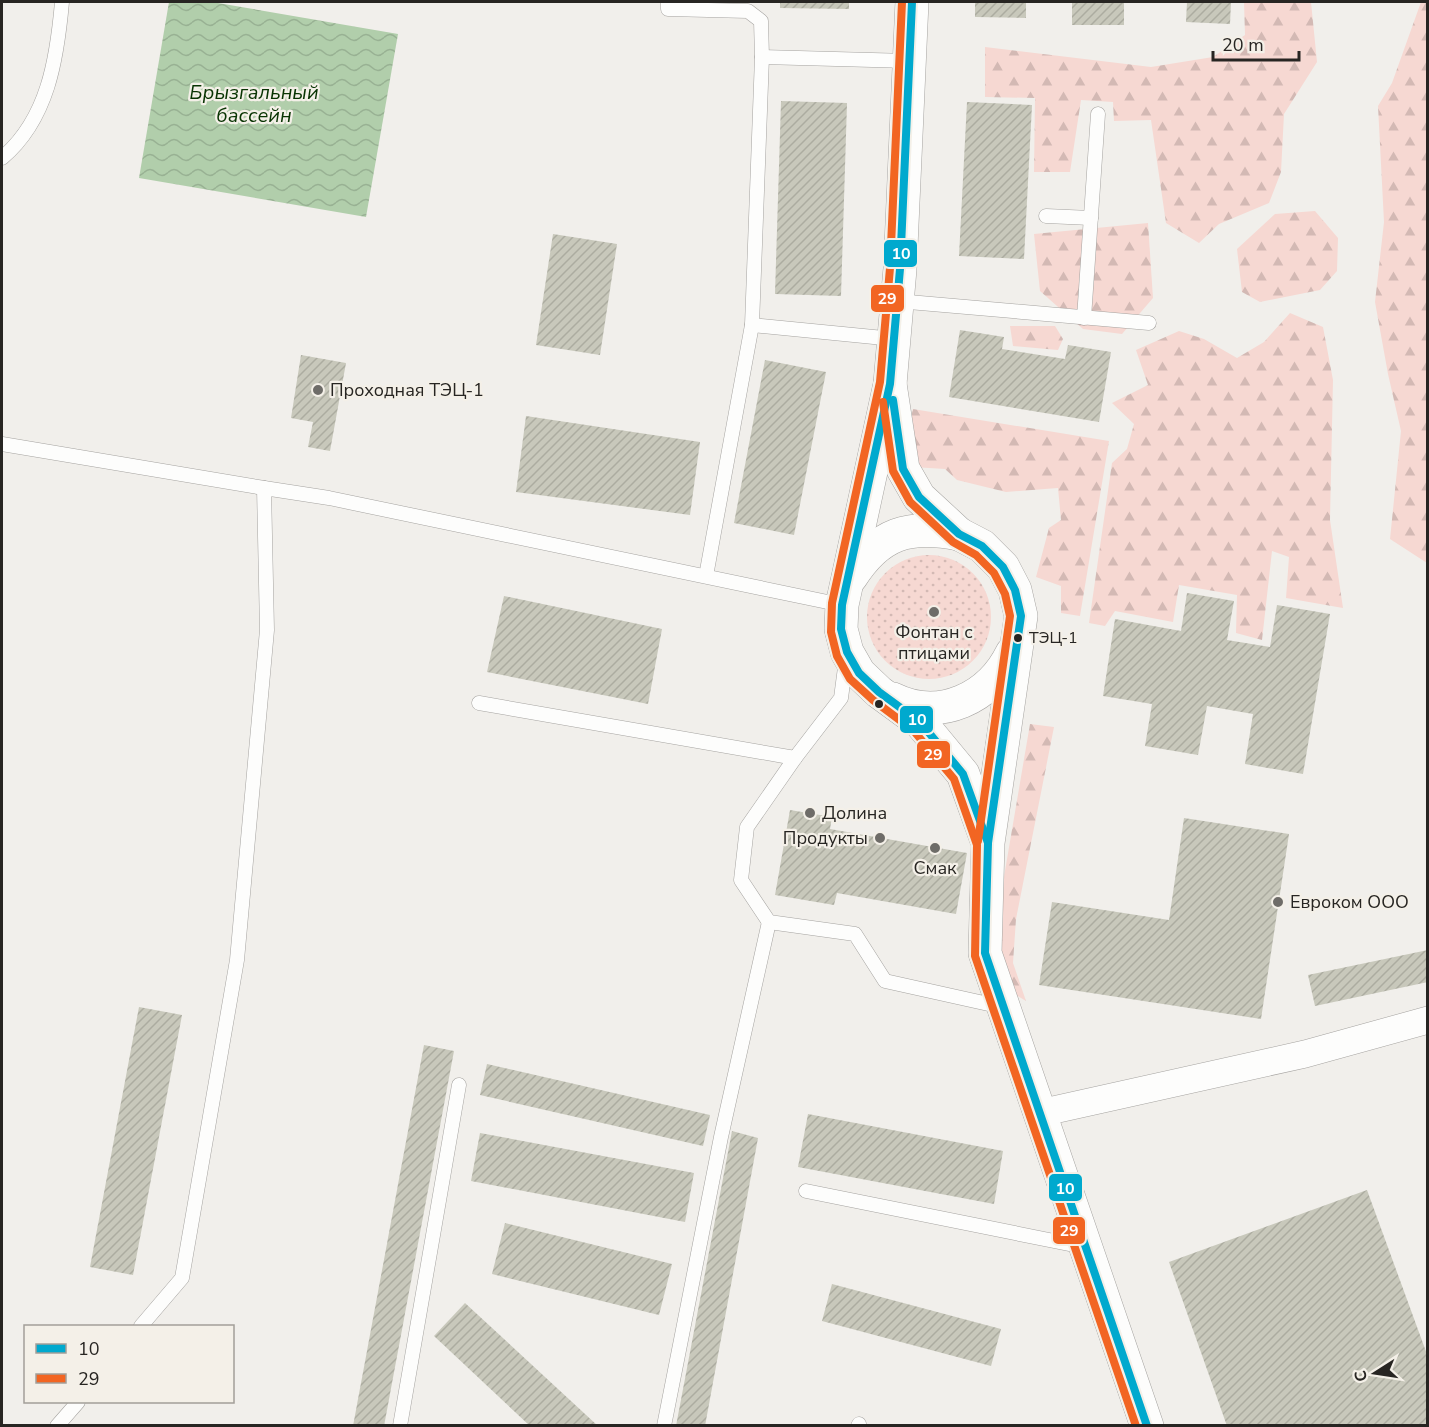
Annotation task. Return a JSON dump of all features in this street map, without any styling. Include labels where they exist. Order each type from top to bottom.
[{"type":"street","points":[[912,2],[897,301],[890,384],[845,593],[841,629],[847,652],[859,673],[879,692],[920,722],[963,774],[988,843]]},
{"type":"street","points":[[890,384],[903,469],[918,497],[959,534],[982,546],[1003,567],[1015,590],[1021,616],[988,843],[985,953],[1147,1425]]},
{"type":"street","points":[[845,593],[863,559],[883,542],[907,531],[933,529],[959,534]]},
{"type":"street","points":[[879,692],[905,705],[932,708],[960,703],[985,689],[1004,669],[1016,643]]},
{"type":"street","points":[[1040,1113],[1305,1054],[1428,1020]]},
{"type":"lane","points":[[2,158],[29,129],[49,84],[59,38],[62,2]]},
{"type":"lane","points":[[668,2],[668,9],[748,11],[761,21],[762,57],[752,325],[706,576]]},
{"type":"lane","points":[[762,57],[909,61]]},
{"type":"lane","points":[[1084,318],[1098,114]]},
{"type":"lane","points":[[1046,216],[1091,218]]},
{"type":"lane","points":[[897,301],[1149,323]]},
{"type":"lane","points":[[752,325],[894,339]]},
{"type":"lane","points":[[2,444],[329,498],[706,576],[845,593]]},
{"type":"lane","points":[[142,1325],[182,1278],[237,960],[267,630],[264,489]]},
{"type":"lane","points":[[664,1425],[721,1137],[769,922],[741,880],[747,827],[795,758],[841,698],[847,652]]},
{"type":"lane","points":[[479,703],[795,758]]},
{"type":"lane","points":[[769,922],[855,934],[885,981],[1004,1007]]},
{"type":"lane","points":[[400,1425],[459,1085]]},
{"type":"lane","points":[[806,1191],[1086,1247]]},
{"type":"lane","points":[[57,1425],[76,1403]]},
{"type":"green space","points":[[1244,2],[1311,2],[1317,62],[1284,114],[1281,172],[1269,203],[1219,224],[1199,243],[1166,223],[1151,120],[1114,121],[1113,102],[1081,100],[1070,172],[1034,172],[1035,98],[985,97],[985,47],[1151,67],[1213,57],[1245,35]]},
{"type":"green space","points":[[1421,2],[1428,2],[1427,563],[1390,539],[1401,431],[1375,302],[1384,222],[1378,106],[1392,83]]},
{"type":"green space","points":[[1315,211],[1338,238],[1337,271],[1320,290],[1260,302],[1242,292],[1237,249],[1275,214]]},
{"type":"green space","points":[[1148,223],[1153,298],[1122,334],[1083,329],[1040,291],[1034,234]]},
{"type":"green space","points":[[1290,313],[1323,327],[1333,380],[1330,520],[1343,608],[1286,598],[1289,557],[1272,551],[1262,640],[1236,633],[1237,595],[1179,585],[1173,622],[1115,611],[1105,626],[1089,623],[1112,463],[1127,449],[1134,424],[1112,403],[1148,385],[1136,350],[1179,331],[1204,339],[1237,358],[1264,342]]},
{"type":"green space","points":[[1010,326],[1055,326],[1063,339],[1058,350],[1013,346]]},
{"type":"green space","points":[[913,409],[1109,441],[1080,616],[1061,613],[1061,586],[1036,577],[1049,528],[1061,520],[1058,488],[1006,492],[957,480],[945,469],[913,467],[905,441]]},
{"type":"green space","points":[[929,555],[953,560],[964,565],[973,573],[981,582],[986,593],[991,617],[986,641],[981,652],[973,661],[964,669],[953,674],[929,679],[905,674],[894,669],[885,661],[877,652],[872,641],[867,617],[872,593],[877,582],[885,573],[894,565],[905,560]]},
{"type":"green space","points":[[1030,724],[1054,727],[1016,919],[1013,963],[1026,1001],[1011,992],[999,955],[999,906]]},
{"type":"water","name":"Брызгальный бассейн","points":[[169,2],[212,2],[398,34],[366,217],[139,178]]},
{"type":"building","points":[[780,2],[849,2],[849,9],[780,8]]},
{"type":"building","points":[[975,2],[1026,2],[1026,18],[975,17]]},
{"type":"building","points":[[1072,2],[1124,2],[1124,25],[1072,25]]},
{"type":"building","points":[[1187,2],[1231,2],[1230,24],[1186,22]]},
{"type":"building","points":[[781,101],[847,103],[841,296],[775,294]]},
{"type":"building","points":[[967,102],[1032,105],[1024,259],[959,256]]},
{"type":"building","points":[[553,234],[617,244],[600,355],[536,345]]},
{"type":"building","points":[[960,330],[1004,337],[1002,349],[1065,359],[1068,345],[1111,352],[1099,422],[949,397]]},
{"type":"building","name":"Проходная ТЭЦ-1","points":[[301,355],[346,363],[330,451],[308,447],[313,422],[291,418]]},
{"type":"building","points":[[765,360],[826,372],[794,535],[734,523]]},
{"type":"building","points":[[526,416],[700,442],[690,515],[516,492]]},
{"type":"building","points":[[1187,593],[1234,601],[1227,640],[1270,647],[1277,605],[1330,614],[1303,774],[1245,764],[1253,714],[1207,706],[1198,755],[1145,746],[1152,704],[1103,696],[1115,619],[1181,631]]},
{"type":"building","points":[[504,596],[662,629],[648,704],[487,672]]},
{"type":"building","points":[[790,810],[832,817],[830,829],[967,853],[956,914],[837,893],[834,905],[775,895]]},
{"type":"building","points":[[1184,818],[1289,834],[1261,1019],[1039,985],[1052,902],[1169,920]]},
{"type":"building","points":[[1428,950],[1428,982],[1315,1006],[1308,975]]},
{"type":"building","points":[[139,1007],[182,1015],[133,1275],[90,1267]]},
{"type":"building","points":[[424,1045],[454,1051],[384,1426],[353,1426]]},
{"type":"building","points":[[487,1064],[710,1115],[703,1146],[480,1095]]},
{"type":"building","points":[[808,1114],[1003,1151],[994,1204],[798,1167]]},
{"type":"building","points":[[732,1131],[758,1138],[705,1426],[676,1426]]},
{"type":"building","points":[[480,1133],[694,1173],[685,1222],[471,1181]]},
{"type":"building","points":[[1367,1190],[1428,1357],[1428,1426],[1227,1426],[1169,1262]]},
{"type":"building","points":[[505,1223],[672,1264],[659,1315],[492,1274]]},
{"type":"building","points":[[832,1284],[1001,1329],[991,1366],[822,1321]]},
{"type":"building","points":[[465,1303],[598,1426],[530,1426],[434,1336]]},
{"type":"transit line","name":"29","points":[[902,2],[890,268],[880,382],[832,603],[831,632],[837,656],[850,679],[873,700],[913,730],[954,779],[977,845],[975,956],[1136,1426]]},
{"type":"transit line","name":"10","points":[[912,2],[900,269],[890,384],[842,605],[841,629],[847,652],[859,673],[879,692],[920,722],[963,774],[988,843],[985,953],[1147,1426]]},
{"type":"transit line","name":"10","points":[[893,400],[903,469],[919,497],[959,534],[982,546],[1003,567],[1015,590],[1021,616],[988,843]]},
{"type":"transit line","name":"29","points":[[883,402],[893,471],[910,502],[953,542],[976,555],[994,573],[1005,594],[1010,616],[978,841]]},
{"type":"place","name":"Проходная ТЭЦ-1","points":[[318,390]]},
{"type":"place","name":"Фонтан с птицами","points":[[934,612]]},
{"type":"place","name":"ТЭЦ-1","points":[[1018,638]]},
{"type":"place","name":"Долина","points":[[810,813]]},
{"type":"place","name":"Продукты","points":[[880,838]]},
{"type":"place","name":"Смак","points":[[935,848]]},
{"type":"place","name":"Евроком ООО","points":[[1278,902]]}]
